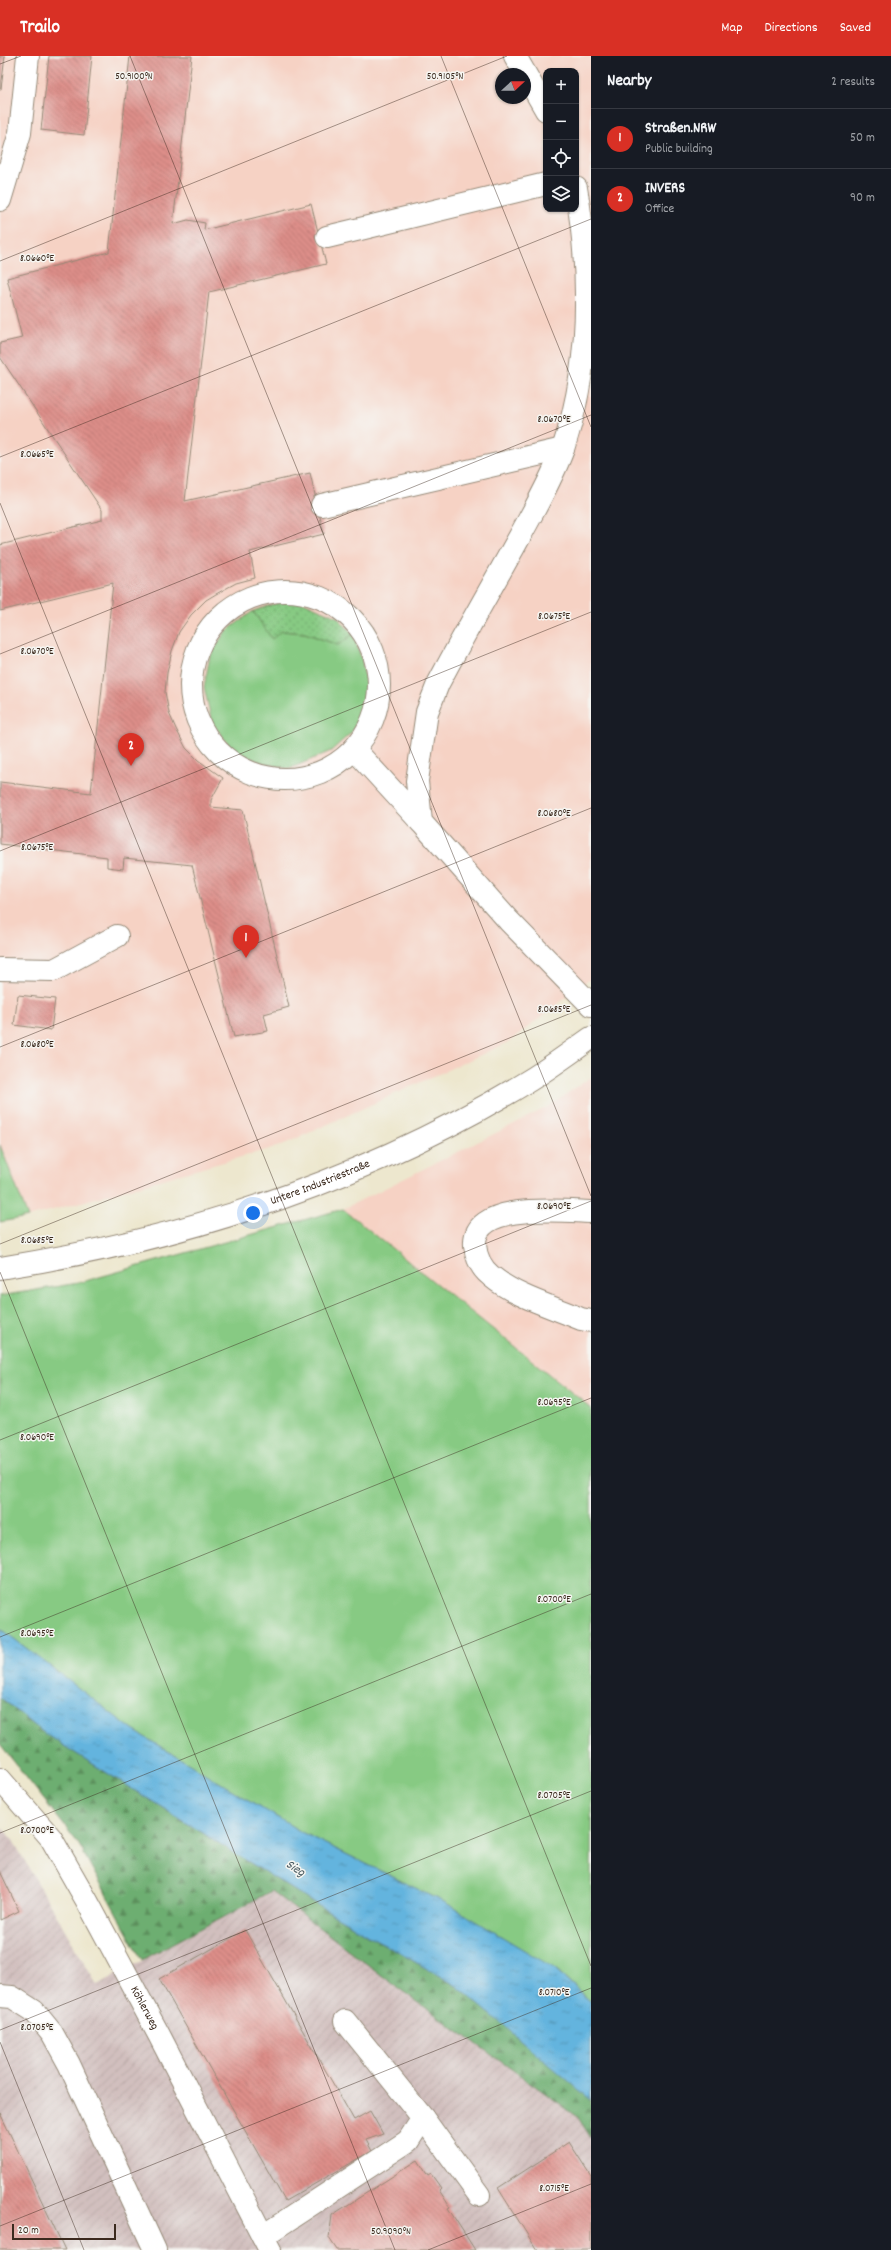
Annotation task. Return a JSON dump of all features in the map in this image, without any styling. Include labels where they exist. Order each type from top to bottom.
[{"type":"street","points":[[0,200],[20,133],[28,56]]},
{"type":"street","points":[[514,56],[543,105]]},
{"type":"street","points":[[327,237],[543,185]]},
{"type":"street","points":[[421,822],[417,780],[427,712],[438,684],[532,512],[563,449],[578,394],[586,358],[590,308],[589,264],[583,217],[579,200]]},
{"type":"street","points":[[322,505],[563,449]]},
{"type":"street","points":[[274,591],[305,593],[337,606],[360,628],[374,655],[379,687],[372,720],[354,749],[340,762],[309,776],[276,779],[244,770],[217,751],[199,725],[190,691],[192,668],[200,644],[219,616],[244,599],[274,591]]},
{"type":"street","points":[[354,749],[509,920],[591,1005]]},
{"type":"street","points":[[0,969],[54,970],[117,936]]},
{"type":"street","name":"Untere Industriestraße","points":[[0,1268],[111,1248],[194,1227],[316,1186],[401,1149],[478,1110],[531,1079],[591,1038]]},
{"type":"street","points":[[591,1212],[545,1211],[508,1213],[483,1224],[475,1239],[476,1256],[489,1275],[504,1286],[581,1319],[591,1321]]},
{"type":"street","name":"Köhlerweg","points":[[0,1778],[51,1838],[159,2035],[266,2243]]},
{"type":"street","points":[[0,1996],[12,1997],[34,2010],[52,2033],[69,2064],[155,2250]]},
{"type":"street","points":[[345,2021],[423,2118],[479,2195]]},
{"type":"street","points":[[266,2243],[408,2141],[423,2118]]},
{"type":"shaded area","points":[[0,56],[591,56],[591,978],[509,1042],[280,1146],[28,1217],[0,1145]]},
{"type":"shaded area","points":[[591,1077],[591,1408],[343,1209],[546,1108]]},
{"type":"shaded area","points":[[0,1826],[11,1837],[97,1985],[271,1890],[401,1990],[577,2116],[591,2138],[591,2250],[0,2250]]},
{"type":"green space","points":[[301,601],[337,617],[353,634],[338,645],[305,633],[281,631],[272,639],[253,611],[280,602]]},
{"type":"green space","points":[[253,611],[272,638],[281,631],[305,633],[338,645],[353,634],[362,660],[366,685],[363,707],[352,732],[331,751],[289,769],[260,762],[233,750],[212,723],[204,687],[210,656],[225,632]]},
{"type":"green space","points":[[0,1145],[28,1217],[0,1222]]},
{"type":"green space","points":[[343,1209],[591,1408],[591,2002],[558,1971],[446,1903],[303,1833],[133,1730],[0,1628],[0,1296],[78,1283]]},
{"type":"green space","points":[[0,1697],[45,1734],[335,1916],[457,1986],[585,2093],[591,2100],[591,2138],[577,2116],[401,1990],[271,1891],[142,1960],[78,1843],[0,1744]]},
{"type":"water","name":"Sieg","points":[[0,1628],[133,1730],[303,1833],[446,1903],[554,1968],[591,2002],[591,2100],[457,1986],[335,1916],[45,1734],[0,1697]]},
{"type":"building","points":[[0,56],[5,56],[1,89],[0,89]]},
{"type":"building","points":[[49,56],[92,56],[84,135],[41,130]]},
{"type":"building","points":[[130,56],[192,56],[173,224],[188,220],[205,223],[204,230],[311,204],[326,264],[209,292],[185,501],[310,473],[324,534],[250,552],[255,578],[236,583],[216,594],[206,600],[191,615],[179,632],[172,651],[167,673],[165,692],[169,713],[186,748],[198,760],[223,778],[211,800],[211,807],[243,810],[289,1007],[264,1014],[268,1031],[234,1037],[192,865],[124,858],[123,869],[107,867],[107,857],[0,844],[0,782],[91,793],[113,583],[0,611],[0,545],[102,520],[102,510],[0,357],[0,343],[22,338],[7,278],[109,252]]},
{"type":"building","points":[[18,995],[55,999],[51,1030],[14,1025]]},
{"type":"building","points":[[0,1871],[19,1911],[0,1920]]},
{"type":"building","points":[[245,1930],[354,2120],[370,2111],[383,2134],[366,2140],[372,2151],[285,2201],[159,1979]]},
{"type":"building","points":[[0,2113],[65,2250],[0,2250]]},
{"type":"building","points":[[569,2142],[591,2176],[591,2249],[537,2250],[498,2188]]},
{"type":"building","points":[[418,2160],[428,2176],[431,2174],[441,2188],[439,2190],[450,2207],[448,2208],[475,2250],[337,2250],[329,2238],[332,2215]]},
{"type":"place","name":"INVERS","points":[[131,766]]},
{"type":"place","name":"Straßen.NRW","points":[[246,958]]}]
